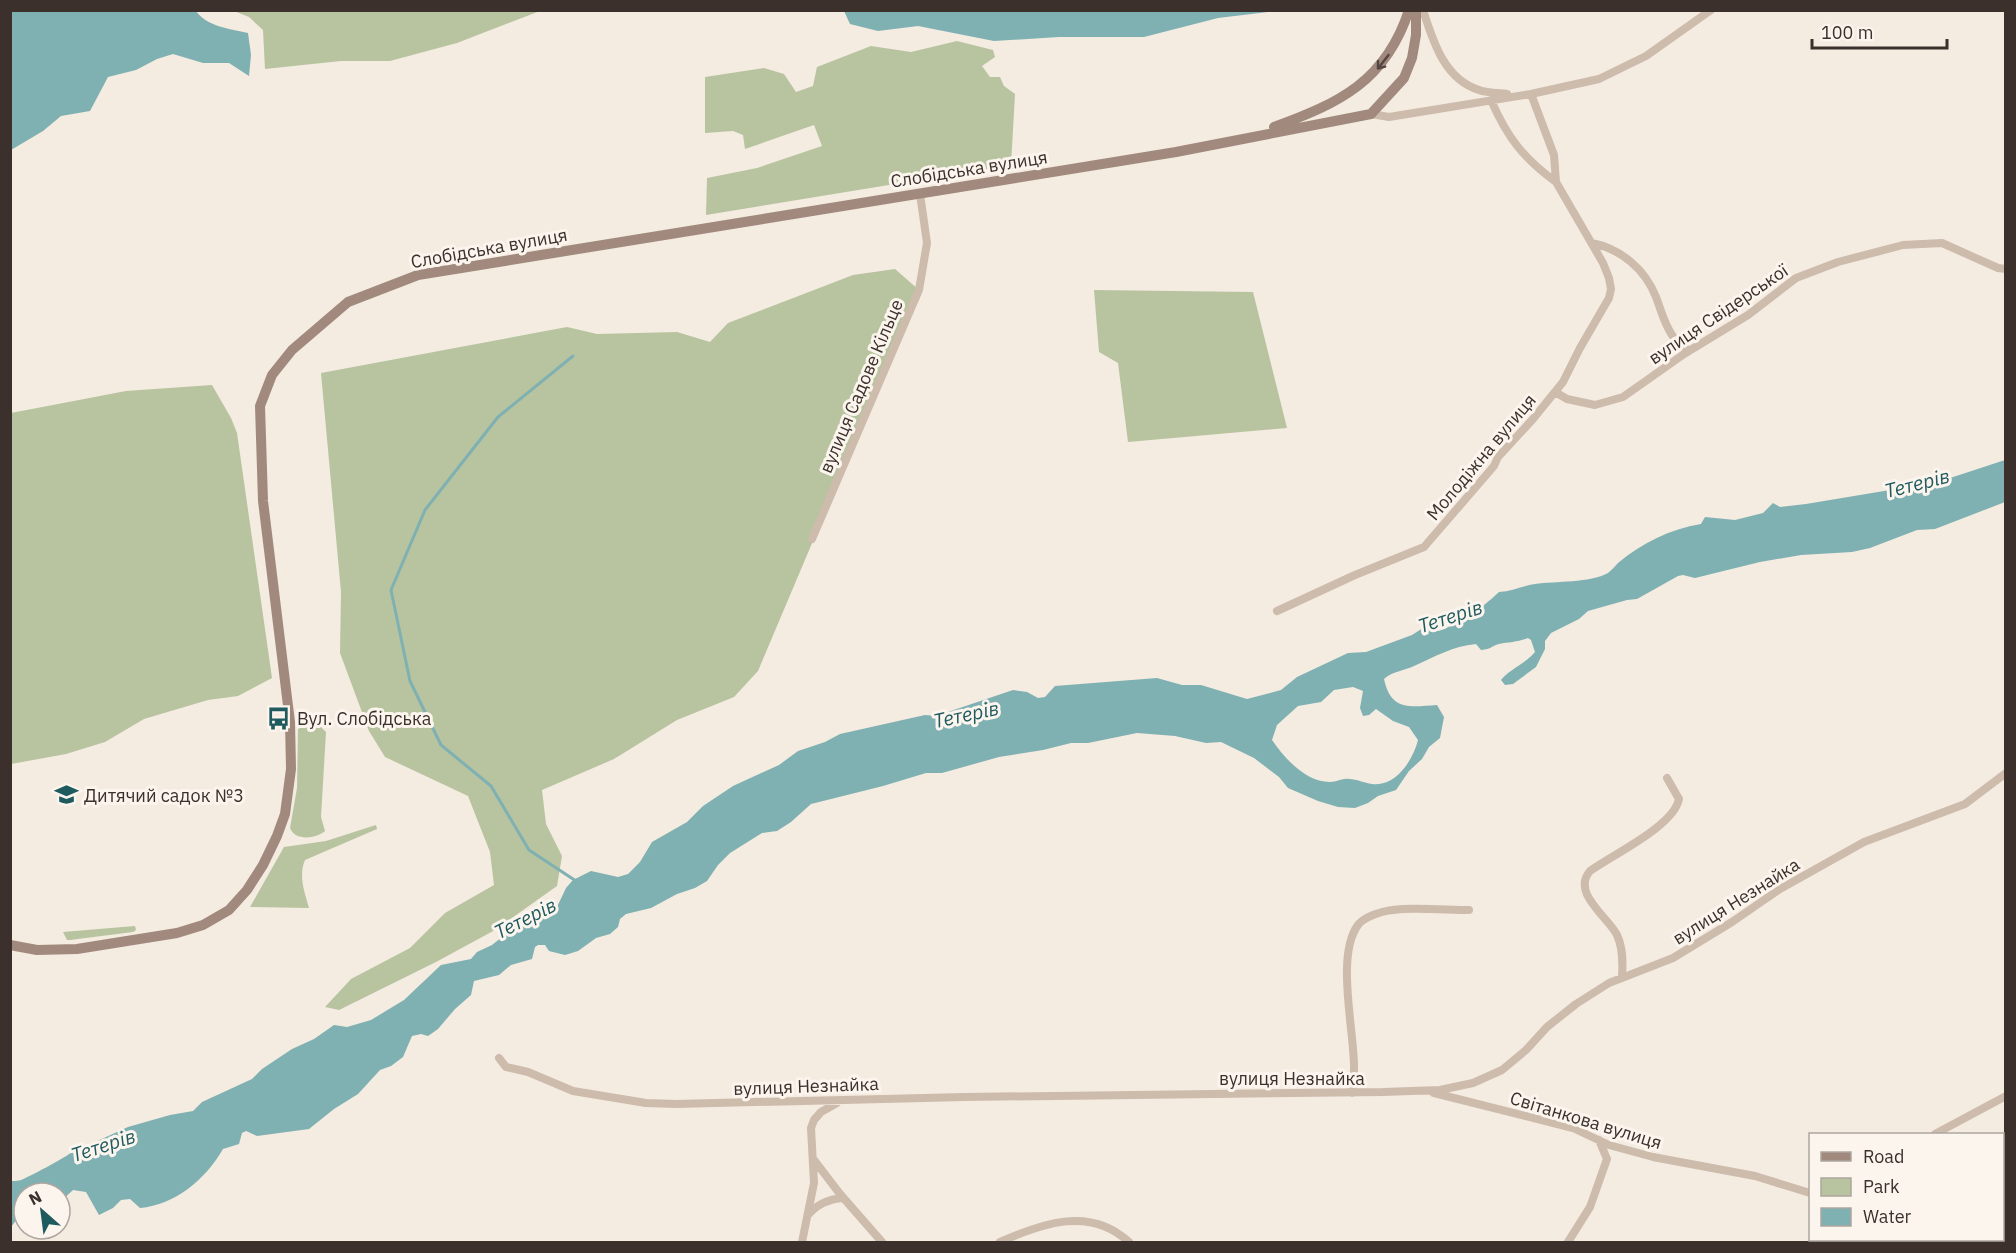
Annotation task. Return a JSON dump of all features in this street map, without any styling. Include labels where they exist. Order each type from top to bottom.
[{"type":"street","points":[[1231,141],[1320,109],[1363,83],[1380,67],[1395,45],[1409,10]]},
{"type":"street","points":[[1371,114],[1404,78],[1412,58],[1416,35],[1416,10]]},
{"type":"street","points":[[1423,10],[1443,61],[1461,81],[1482,92],[1514,95]]},
{"type":"street","points":[[1371,114],[1389,117],[1599,79],[1626,67],[1667,43],[1712,10]]},
{"type":"street","name":"Молодіжна вулиця","points":[[1531,93],[1554,155],[1556,182]]},
{"type":"street","name":"Молодіжна вулиця","points":[[1277,611],[1355,575],[1424,547],[1563,382],[1609,298],[1611,289],[1609,279],[1592,243],[1556,182],[1535,167],[1509,138],[1491,100]]},
{"type":"street","name":"Слобідська вулиця","points":[[10,945],[37,950],[76,949],[177,933],[203,925],[229,910],[247,890],[263,865],[285,814],[289,788],[291,741],[263,501],[260,406],[273,375],[292,350],[348,302],[418,275],[1176,152],[1371,114]]},
{"type":"street","name":"вулиця Садове Кільце","points":[[812,539],[919,290],[927,243],[920,194]]},
{"type":"street","points":[[1592,243],[1608,246],[1626,256],[1650,282],[1663,320],[1673,337],[1689,351]]},
{"type":"street","name":"вулиця Свідерської","points":[[1555,392],[1567,399],[1595,405],[1623,398],[1689,351],[1748,315],[1796,278],[1838,262],[1903,245],[1942,243],[1998,268],[2006,269]]},
{"type":"street","name":"вулиця Незнайка","points":[[499,1058],[506,1067],[528,1072],[573,1091],[646,1103],[701,1105],[1124,1094],[1352,1093],[1440,1090],[1473,1083],[1502,1070],[1559,1017],[1588,996],[1622,977],[1673,958],[1780,889],[1864,842],[1965,804],[2006,773]]},
{"type":"street","points":[[1622,977],[1622,951],[1618,937],[1590,900],[1585,888],[1585,879],[1590,871],[1641,839],[1674,812],[1679,799],[1667,778]]},
{"type":"street","points":[[1352,1093],[1354,1069],[1348,977],[1351,943],[1359,924],[1375,915],[1394,910],[1469,910]]},
{"type":"street","name":"Світанкова вулиця","points":[[1424,1091],[1573,1128],[1609,1145],[1755,1176],[1809,1193]]},
{"type":"street","points":[[1937,1133],[2006,1096]]},
{"type":"street","points":[[802,1242],[814,1183],[811,1128],[814,1120],[827,1107],[841,1101]]},
{"type":"street","points":[[1568,1242],[1590,1207],[1600,1185],[1607,1159],[1599,1140]]},
{"type":"street","points":[[814,1160],[843,1198],[882,1242]]},
{"type":"street","points":[[807,1216],[822,1203],[843,1198]]},
{"type":"street","points":[[1000,1242],[1033,1228],[1055,1222],[1077,1221],[1097,1223],[1115,1231],[1129,1242]]},
{"type":"green space","points":[[540,10],[457,43],[390,61],[341,61],[265,69],[263,30],[249,17],[234,11]]},
{"type":"green space","points":[[957,41],[993,50],[995,57],[982,66],[990,77],[1000,77],[1004,86],[1015,94],[1011,165],[706,215],[707,178],[757,168],[822,146],[814,125],[745,149],[743,135],[733,131],[705,133],[705,77],[764,68],[784,74],[796,92],[813,86],[817,67],[871,46],[911,52]]},
{"type":"green space","points":[[895,269],[919,290],[758,671],[734,697],[677,720],[614,759],[542,790],[546,824],[562,856],[557,886],[495,930],[436,962],[339,1010],[325,1007],[351,979],[410,948],[445,913],[494,885],[490,852],[468,796],[385,757],[369,731],[340,653],[341,592],[321,373],[567,327],[597,334],[677,332],[710,342],[728,323],[853,275]]},
{"type":"green space","points":[[1094,290],[1253,292],[1287,428],[1128,442],[1118,363],[1099,352]]},
{"type":"green space","points":[[212,385],[237,433],[272,678],[238,696],[208,700],[144,719],[105,742],[66,754],[11,764],[11,413],[126,391]]},
{"type":"green space","points":[[304,726],[321,727],[326,732],[321,817],[325,831],[316,836],[301,837],[290,828],[297,788],[298,729]]},
{"type":"green space","points":[[376,825],[377,829],[305,860],[302,878],[309,908],[250,907],[284,847],[326,841]]},
{"type":"green space","points":[[135,926],[136,930],[133,932],[70,940],[67,940],[63,932]]},
{"type":"water","points":[[10,11],[196,11],[212,23],[248,33],[251,55],[249,76],[229,63],[203,63],[173,54],[136,70],[108,77],[90,111],[61,116],[43,131],[11,150]]},
{"type":"water","points":[[844,11],[1276,11],[1218,18],[1144,37],[1059,37],[994,41],[918,26],[878,31],[850,24]]},
{"type":"water","name":"Тетерів","points":[[2005,460],[2005,502],[1935,529],[1917,530],[1870,548],[1760,562],[1695,578],[1678,576],[1637,599],[1588,611],[1579,619],[1551,633],[1545,641],[1545,649],[1536,667],[1513,684],[1505,685],[1501,680],[1535,652],[1528,638],[1499,644],[1485,650],[1481,650],[1476,644],[1459,647],[1391,674],[1384,679],[1391,697],[1396,702],[1410,706],[1437,705],[1444,717],[1440,738],[1429,747],[1396,790],[1355,808],[1338,807],[1288,788],[1279,777],[1254,758],[1221,742],[1206,743],[1175,736],[1137,733],[999,757],[942,773],[926,773],[811,804],[777,831],[762,833],[730,853],[707,881],[651,908],[626,914],[620,919],[618,927],[610,934],[596,938],[578,951],[565,955],[549,951],[545,945],[538,945],[535,947],[532,959],[511,965],[499,975],[474,981],[471,995],[438,1029],[428,1036],[421,1034],[412,1036],[403,1057],[391,1066],[380,1070],[358,1094],[309,1129],[257,1136],[246,1131],[242,1133],[239,1144],[223,1149],[198,1180],[188,1189],[165,1202],[140,1208],[130,1199],[121,1200],[113,1208],[99,1215],[86,1192],[72,1191],[72,1181],[19,1181],[69,1154],[128,1127],[193,1111],[202,1102],[252,1079],[262,1069],[292,1049],[314,1039],[334,1025],[347,1027],[371,1020],[404,1000],[441,965],[471,959],[477,952],[492,945],[516,926],[525,922],[534,912],[548,915],[557,907],[566,888],[573,880],[591,871],[618,877],[628,874],[640,862],[652,842],[687,822],[703,806],[733,786],[779,765],[798,751],[840,734],[925,715],[936,716],[1013,690],[1027,692],[1038,698],[1045,697],[1055,686],[1157,678],[1182,685],[1201,685],[1247,699],[1281,690],[1297,677],[1348,653],[1366,652],[1412,635],[1423,628],[1439,631],[1456,624],[1499,592],[1535,584],[1583,580],[1601,576],[1647,543],[1678,529],[1701,524],[1705,517],[1735,520],[1763,513],[1773,503],[1780,507],[1938,482]],"holes":[[[1353,687],[1363,691],[1360,708],[1363,716],[1369,715],[1376,709],[1393,721],[1409,727],[1418,740],[1408,764],[1396,777],[1381,784],[1352,779],[1330,782],[1313,778],[1290,762],[1272,740],[1277,725],[1298,706],[1321,702],[1334,690]]]},
{"type":"water","points":[[11,1181],[12,1226],[11,1227]]},
{"type":"waterway","points":[[573,356],[498,417],[425,510],[391,590],[410,681],[441,745],[491,786],[529,850],[576,881]]},
{"type":"place","name":"Вул. Слобідська","points":[[279,718]]},
{"type":"place","name":"Дитячий садок №3","points":[[66,795]]}]
